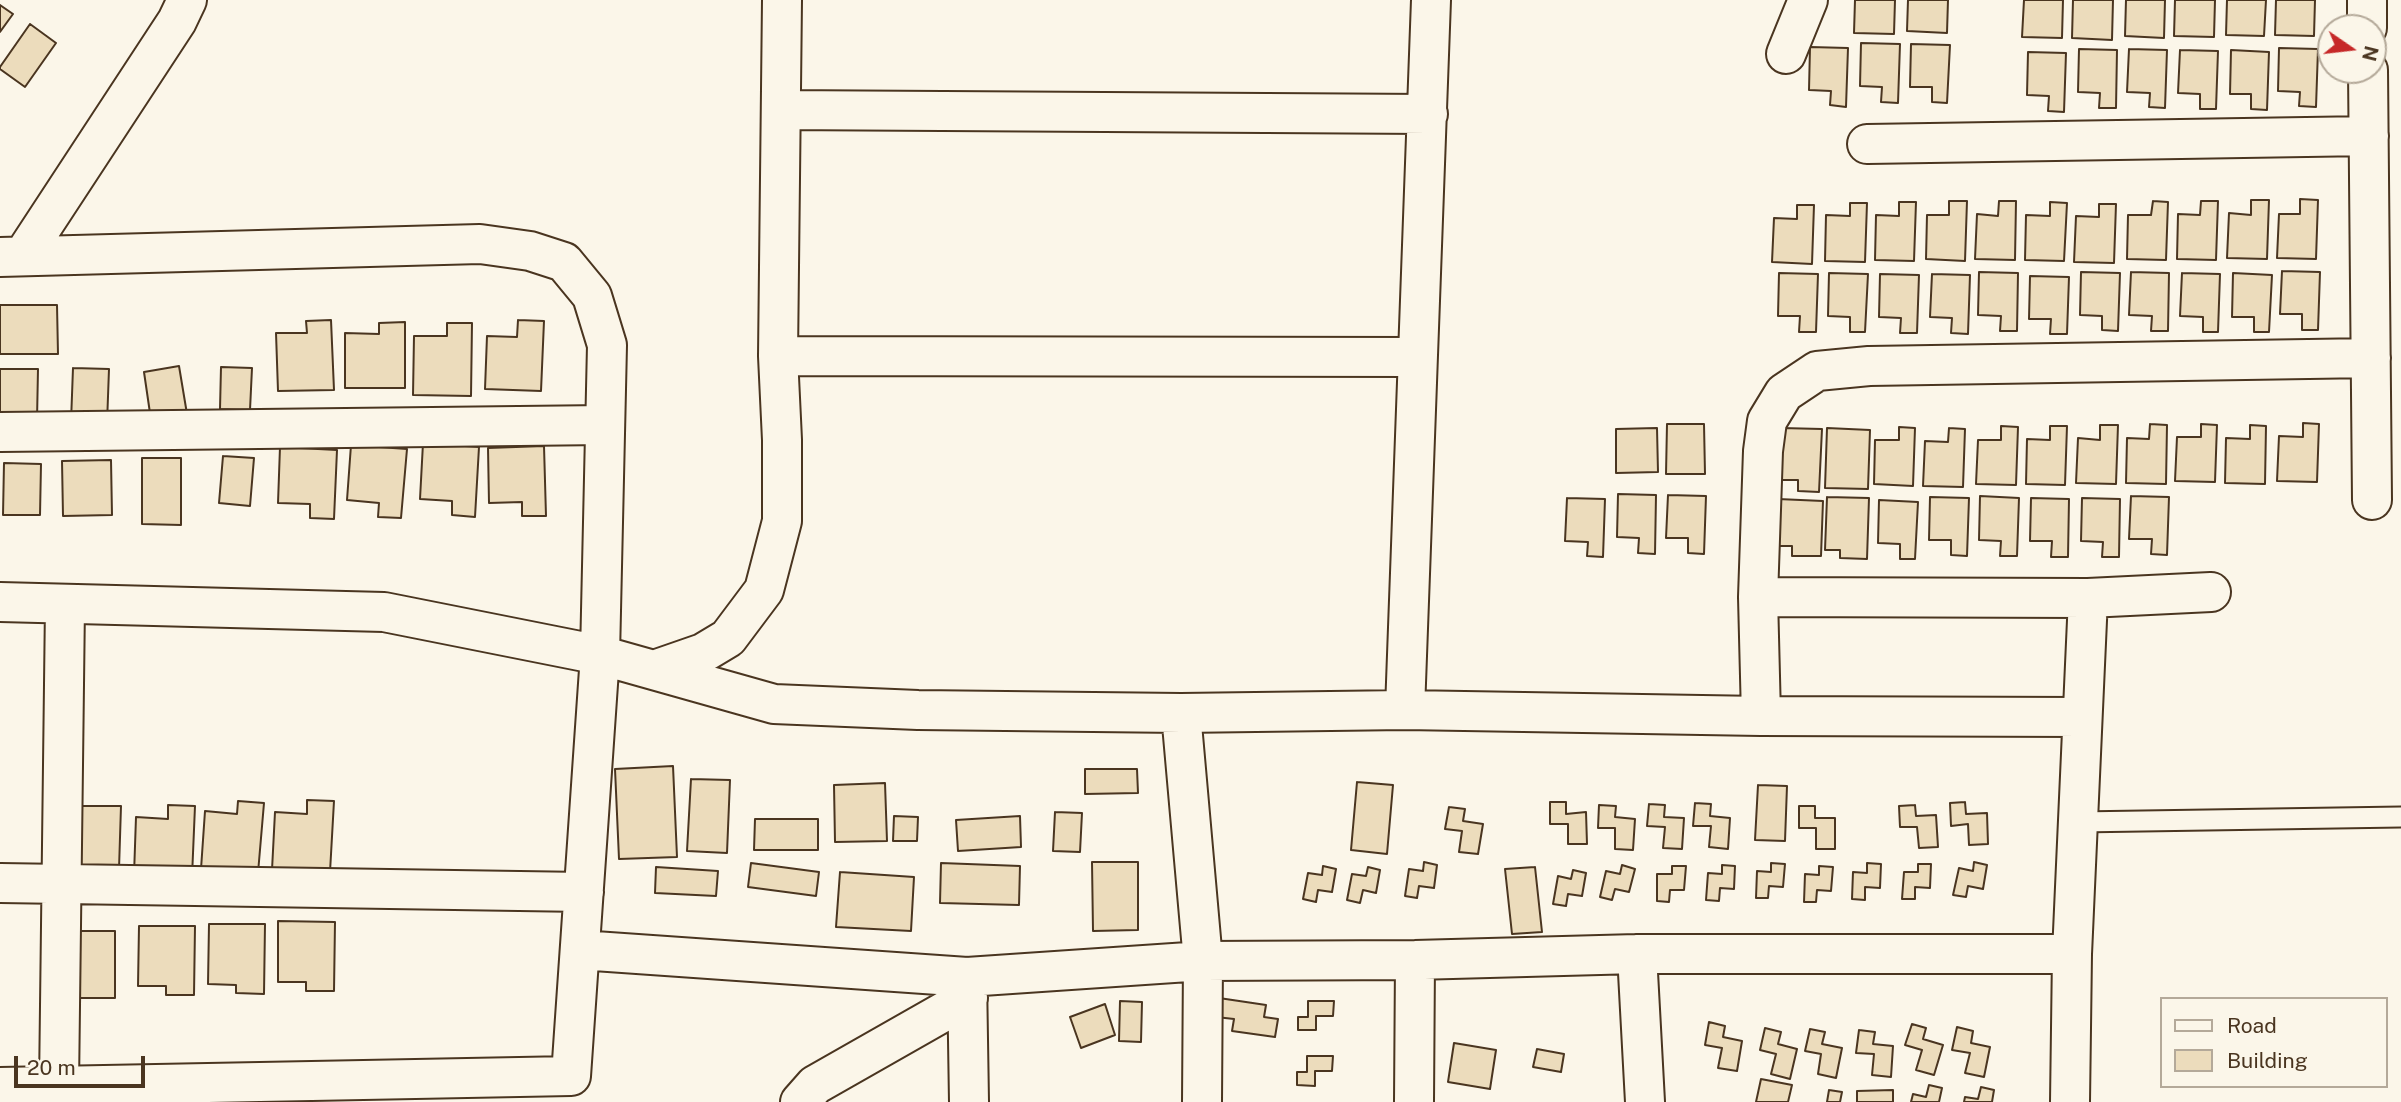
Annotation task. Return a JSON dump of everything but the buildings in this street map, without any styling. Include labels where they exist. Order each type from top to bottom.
[{"type":"street","points":[[11,256],[170,32],[187,0]]},
{"type":"street","points":[[654,670],[703,653],[728,638],[764,590],[782,521],[778,356],[782,0]]},
{"type":"street","points":[[1405,710],[1429,114],[1431,0]]},
{"type":"street","points":[[1786,54],[1808,0]]},
{"type":"street","points":[[2368,84],[2372,500]]},
{"type":"street","points":[[781,110],[1429,114]]},
{"type":"street","points":[[1867,144],[2369,136]]},
{"type":"street","points":[[0,1087],[59,1086],[195,1092],[571,1076],[600,656],[607,345],[592,296],[564,262],[530,251],[480,244],[11,256]]},
{"type":"street","points":[[778,356],[1418,357]]},
{"type":"street","points":[[1760,716],[1758,597],[1763,452],[1767,421],[1784,393],[1817,371],[1883,366],[2371,358]]},
{"type":"street","points":[[0,432],[605,425]]},
{"type":"street","points":[[1758,597],[2088,598],[2211,592]]},
{"type":"street","points":[[2070,1102],[2072,954],[2088,598]]},
{"type":"street","points":[[0,602],[384,612],[600,656],[774,704],[918,710],[1181,713],[1405,710],[2082,718]]},
{"type":"street","points":[[59,1086],[65,604]]},
{"type":"street","points":[[1181,713],[1203,961],[1202,1102]]},
{"type":"street","points":[[0,883],[584,892]]},
{"type":"street","points":[[580,950],[967,988],[1203,961],[1415,960],[1637,954],[2072,954]]},
{"type":"street","points":[[1637,954],[1645,1102]]},
{"type":"street","points":[[1413,1102],[1415,960]]},
{"type":"street","points":[[800,1102],[815,1085],[967,988]]},
{"type":"street","points":[[967,988],[969,1102]]},
{"type":"lane","points":[[2078,822],[2401,817]]}]
